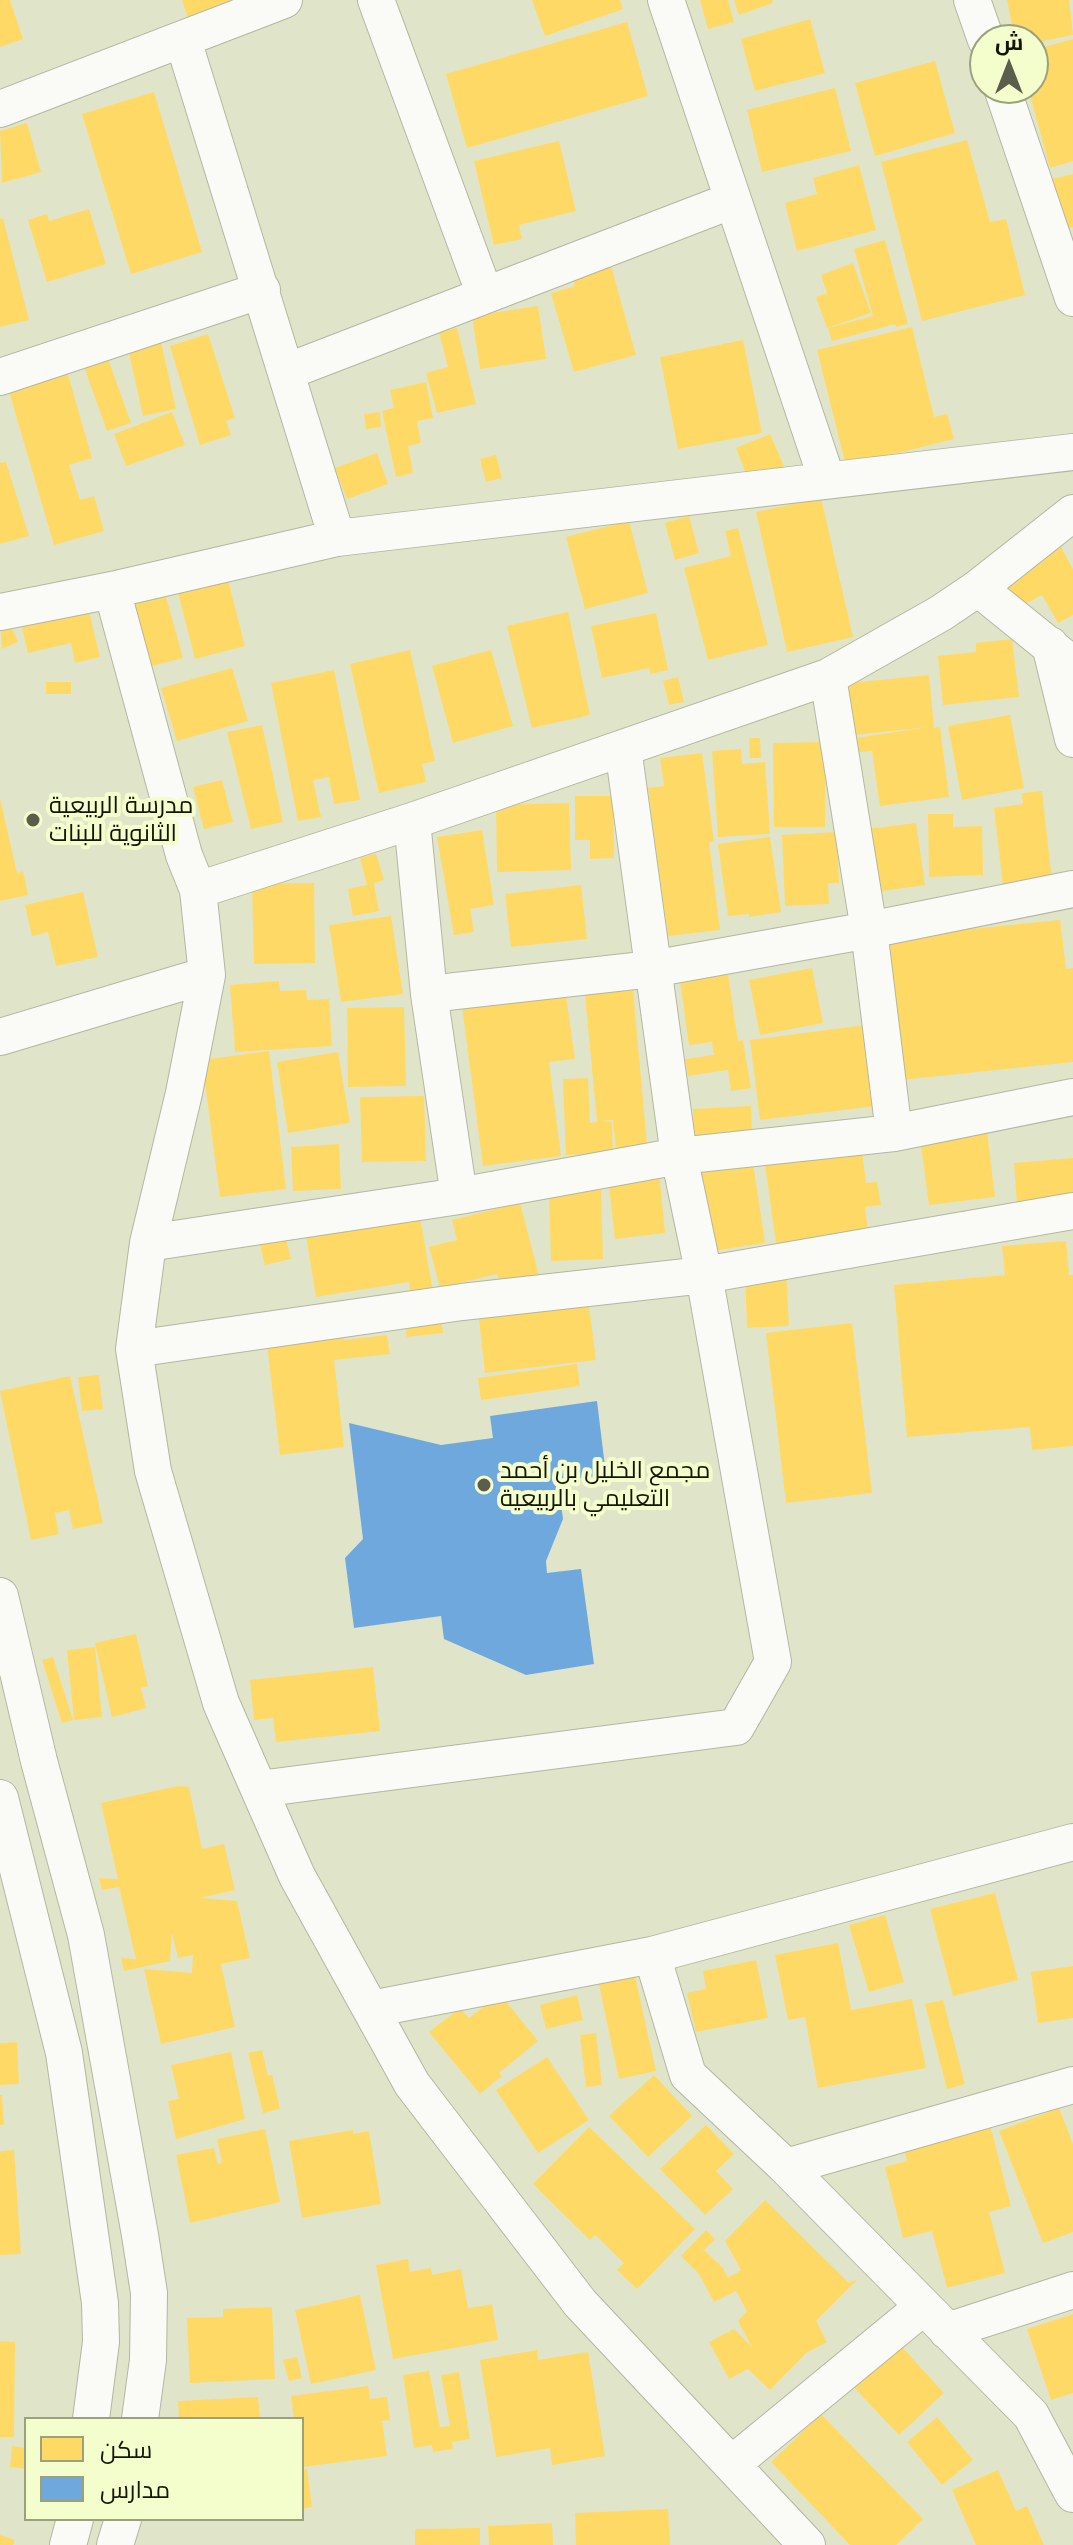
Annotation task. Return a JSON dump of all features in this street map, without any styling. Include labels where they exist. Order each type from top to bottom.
[{"type":"street","points":[[0,109],[284,0]]},
{"type":"street","points":[[376,0],[485,295]]},
{"type":"street","points":[[666,0],[827,480]]},
{"type":"street","points":[[972,0],[980,24]]},
{"type":"street","points":[[183,40],[337,538]]},
{"type":"street","points":[[1007,104],[1073,298]]},
{"type":"street","points":[[286,372],[733,200]]},
{"type":"street","points":[[0,377],[262,290]]},
{"type":"street","points":[[0,612],[112,590],[337,538],[1073,452]]},
{"type":"street","points":[[198,890],[412,821],[828,677],[941,613],[978,588],[1073,513]]},
{"type":"street","points":[[978,588],[1061,655],[1073,739]]},
{"type":"street","points":[[112,590],[184,855],[198,890],[207,975],[184,1093],[148,1243],[134,1349],[153,1471],[221,1703],[297,1876],[412,2084],[580,2303],[807,2545]]},
{"type":"street","points":[[828,677],[869,930],[894,1133]]},
{"type":"street","points":[[259,1789],[736,1727],[773,1662],[704,1275],[679,1156],[623,748]]},
{"type":"street","points":[[412,821],[429,994],[459,1196]]},
{"type":"street","points":[[429,994],[652,969],[1073,889]]},
{"type":"street","points":[[0,1037],[207,975]]},
{"type":"street","points":[[148,1243],[459,1196],[679,1156],[894,1133],[1073,1097]]},
{"type":"street","points":[[134,1349],[462,1302],[704,1275],[1073,1211]]},
{"type":"street","points":[[0,1596],[39,1761],[86,1935],[140,2235],[149,2293],[148,2360],[140,2417]]},
{"type":"street","points":[[0,1798],[67,2068],[100,2303],[101,2342],[91,2417]]},
{"type":"street","points":[[371,2009],[652,1955],[1073,1842]]},
{"type":"street","points":[[652,1955],[688,2075],[786,2167],[1031,2415],[1073,2494]]},
{"type":"street","points":[[786,2167],[1073,2085]]},
{"type":"street","points":[[732,2464],[935,2319],[1073,2290]]},
{"type":"street","points":[[68,2545],[74,2521]]},
{"type":"street","points":[[115,2545],[122,2521]]},
{"type":"building: سكن","points":[[0,0],[10,0],[23,39],[0,47]]},
{"type":"building: سكن","points":[[182,0],[237,0],[188,18]]},
{"type":"building: سكن","points":[[532,0],[620,0],[623,9],[545,36]]},
{"type":"building: سكن","points":[[700,0],[728,0],[734,22],[708,29]]},
{"type":"building: سكن","points":[[734,0],[772,0],[773,3],[739,15]]},
{"type":"building: سكن","points":[[1007,0],[1069,0],[1073,35],[1049,40],[1049,24],[1012,24]]},
{"type":"building: سكن","points":[[810,19],[825,73],[755,91],[741,39]]},
{"type":"building: سكن","points":[[627,22],[648,96],[467,148],[446,74]]},
{"type":"building: سكن","points":[[1073,39],[1073,161],[1050,168],[1032,104],[1049,104],[1049,46]]},
{"type":"building: سكن","points":[[935,61],[955,133],[875,156],[855,83]]},
{"type":"building: سكن","points":[[835,88],[851,151],[762,172],[747,110]]},
{"type":"building: سكن","points":[[154,92],[202,252],[131,274],[82,114]]},
{"type":"building: سكن","points":[[27,123],[41,172],[2,183],[0,131]]},
{"type":"building: سكن","points":[[967,140],[990,222],[1006,219],[1025,295],[922,321],[881,162]]},
{"type":"building: سكن","points":[[559,141],[576,211],[519,225],[522,239],[494,245],[474,161]]},
{"type":"building: سكن","points":[[859,165],[876,230],[797,251],[785,203],[817,194],[813,178]]},
{"type":"building: سكن","points":[[1073,174],[1073,227],[1061,230],[1048,180]]},
{"type":"building: سكن","points":[[89,209],[106,264],[47,282],[28,220],[47,214],[49,221]]},
{"type":"building: سكن","points":[[3,218],[29,320],[0,327],[0,219]]},
{"type":"building: سكن","points":[[885,240],[908,324],[896,327],[895,324],[832,341],[828,328],[873,316],[854,249]]},
{"type":"building: سكن","points":[[853,263],[871,313],[827,328],[816,297],[827,293],[821,275]]},
{"type":"building: سكن","points":[[611,266],[636,355],[574,372],[551,293],[575,286],[572,276]]},
{"type":"building: سكن","points":[[538,306],[546,359],[480,369],[472,316]]},
{"type":"building: سكن","points":[[912,327],[934,417],[947,414],[954,439],[846,466],[817,350]]},
{"type":"building: سكن","points":[[457,328],[476,404],[437,413],[426,373],[448,367],[439,332]]},
{"type":"building: سكن","points":[[208,334],[235,418],[226,421],[231,435],[200,445],[170,346]]},
{"type":"building: سكن","points":[[160,337],[176,409],[143,416],[127,344]]},
{"type":"building: سكن","points":[[743,340],[762,433],[678,449],[660,357]]},
{"type":"building: سكن","points":[[107,356],[131,423],[107,431],[83,364]]},
{"type":"building: سكن","points":[[67,371],[92,458],[69,465],[80,500],[94,496],[104,531],[54,545],[8,388]]},
{"type":"building: سكن","points":[[426,382],[433,418],[417,421],[421,443],[408,446],[413,473],[396,477],[382,411],[394,408],[390,390]]},
{"type":"building: سكن","points":[[172,412],[185,445],[126,466],[114,434]]},
{"type":"building: سكن","points":[[380,412],[381,427],[366,429],[364,414]]},
{"type":"building: سكن","points":[[770,434],[784,466],[749,481],[736,448]]},
{"type":"building: سكن","points":[[377,453],[388,484],[347,499],[335,468]]},
{"type":"building: سكن","points":[[496,455],[502,478],[486,482],[480,459]]},
{"type":"building: سكن","points":[[6,462],[29,536],[0,544],[0,463]]},
{"type":"building: سكن","points":[[821,498],[853,637],[787,652],[756,512]]},
{"type":"building: سكن","points":[[689,516],[699,553],[675,560],[665,523]]},
{"type":"building: سكن","points":[[629,521],[648,593],[585,609],[566,537]]},
{"type":"building: سكن","points":[[738,528],[768,645],[708,660],[684,568],[731,556],[725,531]]},
{"type":"building: سكن","points":[[1057,540],[1073,569],[1073,615],[1058,623],[1042,595],[1014,610],[999,582]]},
{"type":"building: سكن","points":[[227,576],[245,646],[195,659],[177,589]]},
{"type":"building: سكن","points":[[165,593],[183,658],[152,666],[134,601]]},
{"type":"building: سكن","points":[[87,604],[100,657],[75,663],[71,643],[28,653],[20,619]]},
{"type":"building: سكن","points":[[568,612],[590,715],[532,728],[507,626]]},
{"type":"building: سكن","points":[[656,613],[668,670],[650,674],[649,668],[602,678],[591,626]]},
{"type":"building: سكن","points":[[8,619],[18,642],[2,649],[0,622]]},
{"type":"building: سكن","points":[[1012,639],[1019,697],[943,705],[938,656],[976,652],[976,643]]},
{"type":"building: سكن","points":[[410,650],[435,761],[422,764],[426,782],[379,793],[350,664]]},
{"type":"building: سكن","points":[[491,650],[513,726],[453,743],[432,666]]},
{"type":"building: سكن","points":[[232,668],[248,721],[177,741],[161,688]]},
{"type":"building: سكن","points":[[334,670],[360,800],[334,804],[329,777],[313,780],[321,817],[298,821],[271,683]]},
{"type":"building: سكن","points":[[929,675],[934,728],[940,727],[949,797],[880,806],[872,751],[851,753],[849,739],[929,727],[845,736],[840,684]]},
{"type":"building: سكن","points":[[678,677],[684,702],[669,705],[663,681]]},
{"type":"building: سكن","points":[[46,682],[71,682],[71,694],[46,694]]},
{"type":"building: سكن","points":[[1010,715],[1024,788],[962,800],[948,726]]},
{"type":"building: سكن","points":[[262,725],[283,822],[251,829],[227,732]]},
{"type":"building: سكن","points":[[749,738],[760,738],[761,758],[750,758]]},
{"type":"building: سكن","points":[[825,742],[825,827],[774,827],[773,743]]},
{"type":"building: سكن","points":[[741,749],[742,764],[765,762],[770,834],[718,837],[712,751]]},
{"type":"building: سكن","points":[[702,753],[714,842],[709,842],[720,930],[668,936],[648,788],[664,786],[660,758]]},
{"type":"building: سكن","points":[[222,780],[233,822],[204,829],[193,787]]},
{"type":"building: سكن","points":[[1042,791],[1052,881],[1003,886],[994,808],[1023,804],[1022,793]]},
{"type":"building: سكن","points":[[575,796],[613,796],[614,858],[590,859],[590,840],[575,840]]},
{"type":"building: سكن","points":[[0,798],[17,873],[23,871],[28,895],[0,901]]},
{"type":"building: سكن","points":[[569,803],[571,870],[497,872],[496,805]]},
{"type":"building: سكن","points":[[928,814],[953,814],[953,827],[982,826],[983,875],[929,877]]},
{"type":"building: سكن","points":[[916,823],[925,885],[876,892],[867,829]]},
{"type":"building: سكن","points":[[482,830],[494,905],[470,909],[474,932],[454,935],[437,837]]},
{"type":"building: سكن","points":[[837,832],[839,883],[828,883],[829,904],[785,906],[782,835]]},
{"type":"building: سكن","points":[[770,837],[781,912],[749,917],[749,914],[728,916],[718,844]]},
{"type":"building: سكن","points":[[376,854],[384,880],[374,883],[379,911],[353,916],[348,889],[367,885],[360,858]]},
{"type":"building: سكن","points":[[314,883],[315,963],[254,964],[252,884]]},
{"type":"building: سكن","points":[[581,885],[587,939],[511,947],[505,894]]},
{"type":"building: سكن","points":[[83,892],[98,957],[56,966],[48,932],[32,936],[25,905]]},
{"type":"building: سكن","points":[[391,916],[403,994],[341,1002],[329,925]]},
{"type":"building: سكن","points":[[1060,920],[1066,969],[1073,968],[1073,1062],[901,1080],[887,944],[913,941],[912,935]]},
{"type":"building: سكن","points":[[812,968],[823,1023],[760,1035],[749,980]]},
{"type":"building: سكن","points":[[728,974],[738,1041],[743,1040],[751,1088],[731,1091],[728,1070],[688,1076],[685,1059],[714,1055],[712,1042],[689,1045],[680,981]]},
{"type":"building: سكن","points":[[279,981],[280,991],[306,990],[307,1000],[329,999],[332,1046],[235,1052],[230,985]]},
{"type":"building: سكن","points":[[633,990],[647,1145],[616,1148],[613,1120],[602,1121],[612,1122],[613,1153],[566,1155],[563,1079],[588,1078],[590,1123],[597,1122],[585,994]]},
{"type":"building: سكن","points":[[566,996],[575,1059],[549,1062],[561,1156],[483,1166],[462,1006]]},
{"type":"building: سكن","points":[[404,1007],[406,1086],[348,1087],[347,1008]]},
{"type":"building: سكن","points":[[866,1025],[877,1106],[760,1120],[750,1040]]},
{"type":"building: سكن","points":[[269,1051],[286,1189],[220,1197],[202,1060]]},
{"type":"building: سكن","points":[[338,1052],[350,1123],[288,1133],[277,1062]]},
{"type":"building: سكن","points":[[424,1096],[426,1161],[362,1162],[360,1097]]},
{"type":"building: سكن","points":[[751,1106],[752,1135],[694,1137],[693,1109]]},
{"type":"building: سكن","points":[[987,1131],[995,1197],[929,1205],[920,1139]]},
{"type":"building: سكن","points":[[339,1144],[341,1189],[293,1191],[291,1147]]},
{"type":"building: سكن","points":[[862,1152],[866,1183],[877,1182],[881,1205],[865,1207],[868,1231],[776,1243],[765,1165]]},
{"type":"building: سكن","points":[[752,1156],[765,1243],[712,1251],[698,1164]]},
{"type":"building: سكن","points":[[1073,1158],[1073,1198],[1017,1204],[1014,1163]]},
{"type":"building: سكن","points":[[659,1172],[665,1233],[615,1239],[608,1177]]},
{"type":"building: سكن","points":[[601,1190],[603,1259],[551,1261],[549,1192]]},
{"type":"building: سكن","points":[[520,1203],[540,1279],[501,1289],[497,1274],[440,1288],[429,1247],[457,1240],[452,1220]]},
{"type":"building: سكن","points":[[420,1217],[433,1292],[411,1295],[409,1282],[316,1297],[305,1229]]},
{"type":"building: سكن","points":[[286,1239],[291,1259],[265,1265],[260,1245]]},
{"type":"building: سكن","points":[[1066,1241],[1069,1275],[1073,1275],[1073,1446],[1032,1450],[1030,1427],[907,1437],[894,1285],[1005,1275],[1002,1246]]},
{"type":"building: سكن","points":[[786,1271],[789,1326],[747,1328],[745,1273]]},
{"type":"building: سكن","points":[[588,1298],[596,1360],[485,1373],[478,1311]]},
{"type":"building: سكن","points":[[440,1315],[443,1333],[407,1337],[404,1320]]},
{"type":"building: سكن","points":[[852,1323],[872,1493],[786,1503],[766,1333]]},
{"type":"building: سكن","points":[[342,1327],[344,1340],[387,1335],[390,1354],[334,1360],[344,1447],[280,1455],[266,1336]]},
{"type":"building: سكن","points":[[577,1364],[580,1386],[481,1400],[478,1378]]},
{"type":"building: سكن","points":[[99,1375],[103,1409],[82,1411],[78,1377]]},
{"type":"building: سكن","points":[[70,1376],[103,1523],[73,1529],[69,1510],[55,1513],[59,1534],[31,1540],[0,1391]]},
{"type":"building: سكن","points":[[136,1634],[148,1686],[141,1688],[146,1708],[112,1717],[95,1643]]},
{"type":"building: سكن","points":[[95,1647],[102,1717],[74,1720],[67,1650]]},
{"type":"building: سكن","points":[[53,1657],[73,1720],[62,1723],[42,1660]]},
{"type":"building: سكن","points":[[373,1667],[380,1731],[276,1742],[273,1718],[254,1720],[250,1680]]},
{"type":"building: سكن","points":[[178,1786],[189,1787],[202,1849],[224,1844],[235,1890],[199,1898],[237,1901],[250,1958],[221,1964],[235,2027],[161,2044],[144,1969],[192,1973],[193,1955],[178,1958],[172,1933],[170,1961],[124,1971],[121,1958],[136,1959],[119,1887],[102,1890],[99,1878],[118,1879],[101,1803]]},
{"type":"building: سكن","points":[[995,1893],[1018,1980],[953,1996],[930,1909]]},
{"type":"building: سكن","points":[[885,1915],[904,1982],[869,1992],[849,1925]]},
{"type":"building: سكن","points":[[838,1943],[851,2010],[912,1999],[926,2068],[818,2088],[805,2017],[788,2020],[775,1955]]},
{"type":"building: سكن","points":[[756,1960],[768,2018],[696,2032],[687,1993],[706,1989],[703,1971]]},
{"type":"building: سكن","points":[[1073,1966],[1073,2018],[1038,2023],[1031,1972]]},
{"type":"building: سكن","points":[[634,1972],[656,2071],[619,2079],[598,1980]]},
{"type":"building: سكن","points":[[500,1994],[538,2041],[499,2073],[502,2076],[480,2094],[429,2032],[460,2008],[469,2018]]},
{"type":"building: سكن","points":[[577,1995],[583,2020],[546,2029],[540,2005]]},
{"type":"building: سكن","points":[[943,2000],[965,2084],[947,2089],[925,2004]]},
{"type":"building: سكن","points":[[596,2033],[602,2085],[586,2087],[580,2035]]},
{"type":"building: سكن","points":[[17,2042],[19,2084],[0,2085],[0,2043]]},
{"type":"building: سكن","points":[[262,2050],[280,2109],[263,2113],[248,2053]]},
{"type":"building: سكن","points":[[231,2052],[245,2119],[176,2139],[168,2101],[179,2099],[171,2065]]},
{"type":"building: سكن","points":[[547,2057],[589,2120],[538,2153],[496,2090]]},
{"type":"building: سكن","points":[[654,2075],[692,2116],[648,2157],[609,2116]]},
{"type":"building: سكن","points":[[2,2095],[4,2125],[0,2125]]},
{"type":"building: سكن","points":[[1059,2108],[1073,2144],[1073,2232],[1043,2243],[999,2131]]},
{"type":"building: سكن","points":[[706,2125],[734,2154],[716,2171],[733,2189],[705,2215],[660,2169]]},
{"type":"building: سكن","points":[[990,2125],[1011,2206],[989,2212],[1005,2273],[947,2288],[932,2231],[903,2238],[885,2167],[907,2161],[904,2148]]},
{"type":"building: سكن","points":[[589,2127],[695,2229],[637,2289],[617,2270],[624,2263],[595,2235],[590,2240],[533,2184]]},
{"type":"building: سكن","points":[[265,2129],[280,2202],[190,2223],[176,2155],[214,2148],[218,2164],[222,2163],[217,2139]]},
{"type":"building: سكن","points":[[353,2130],[353,2134],[369,2131],[381,2204],[302,2218],[289,2141]]},
{"type":"building: سكن","points":[[14,2150],[21,2254],[0,2255],[0,2151]]},
{"type":"building: سكن","points":[[765,2200],[849,2283],[858,2279],[816,2321],[827,2342],[806,2353],[770,2390],[748,2369],[729,2379],[709,2342],[734,2329],[752,2347],[738,2321],[747,2311],[736,2291],[714,2302],[699,2274],[681,2256],[706,2230],[715,2239],[704,2250],[723,2268],[728,2278],[741,2270],[725,2241]]},
{"type":"building: سكن","points":[[408,2259],[410,2272],[431,2268],[432,2275],[461,2269],[468,2308],[492,2304],[498,2340],[393,2359],[376,2265]]},
{"type":"building: سكن","points":[[360,2295],[376,2370],[311,2384],[295,2310]]},
{"type":"building: سكن","points":[[272,2307],[275,2379],[190,2383],[187,2318],[223,2317],[223,2309]]},
{"type":"building: سكن","points":[[1073,2314],[1073,2393],[1051,2400],[1027,2329]]},
{"type":"building: سكن","points":[[891,2335],[944,2393],[899,2435],[845,2378]]},
{"type":"building: سكن","points":[[0,2341],[15,2342],[14,2437],[0,2437]]},
{"type":"building: سكن","points":[[537,2350],[538,2360],[588,2352],[605,2456],[552,2465],[550,2448],[496,2457],[480,2360]]},
{"type":"building: سكن","points":[[297,2357],[302,2378],[289,2381],[283,2360]]},
{"type":"building: سكن","points":[[429,2371],[440,2427],[450,2426],[441,2375],[459,2372],[470,2439],[452,2442],[453,2449],[433,2452],[432,2445],[414,2448],[403,2375]]},
{"type":"building: سكن","points":[[368,2386],[370,2399],[387,2397],[390,2420],[382,2421],[387,2456],[304,2467],[304,2417],[294,2417],[291,2396]]},
{"type":"building: سكن","points":[[258,2397],[260,2417],[179,2417],[178,2401]]},
{"type":"building: سكن","points":[[821,2414],[923,2519],[896,2545],[850,2545],[771,2462]]},
{"type":"building: سكن","points":[[937,2417],[973,2460],[942,2485],[907,2442]]},
{"type":"building: سكن","points":[[12,2446],[24,2448],[24,2469],[10,2467]]},
{"type":"building: سكن","points":[[307,2469],[312,2507],[304,2509],[304,2470]]},
{"type":"building: سكن","points":[[998,2470],[1016,2511],[1027,2506],[1044,2545],[976,2545],[952,2490]]},
{"type":"building: سكن","points":[[668,2509],[670,2545],[576,2545],[575,2513]]},
{"type":"building: سكن","points":[[552,2523],[553,2545],[489,2545],[488,2526]]},
{"type":"building: سكن","points":[[480,2528],[480,2545],[415,2545],[415,2529]]},
{"type":"building: سكن","points":[[0,2535],[15,2540],[13,2545],[0,2545]]},
{"type":"building: مدارس","points":[[597,1401],[606,1475],[558,1481],[563,1519],[546,1561],[547,1573],[581,1569],[594,1664],[526,1675],[444,1639],[441,1616],[354,1628],[345,1558],[363,1539],[349,1423],[441,1445],[493,1438],[490,1416]]},
{"type":"place","name":"مدرسة الربيعية الثانوية للبنات","points":[[33,820]]},
{"type":"place","name":"مجمع الخليل بن أحمد التعليمي بالربيعية","points":[[484,1485]]}]
